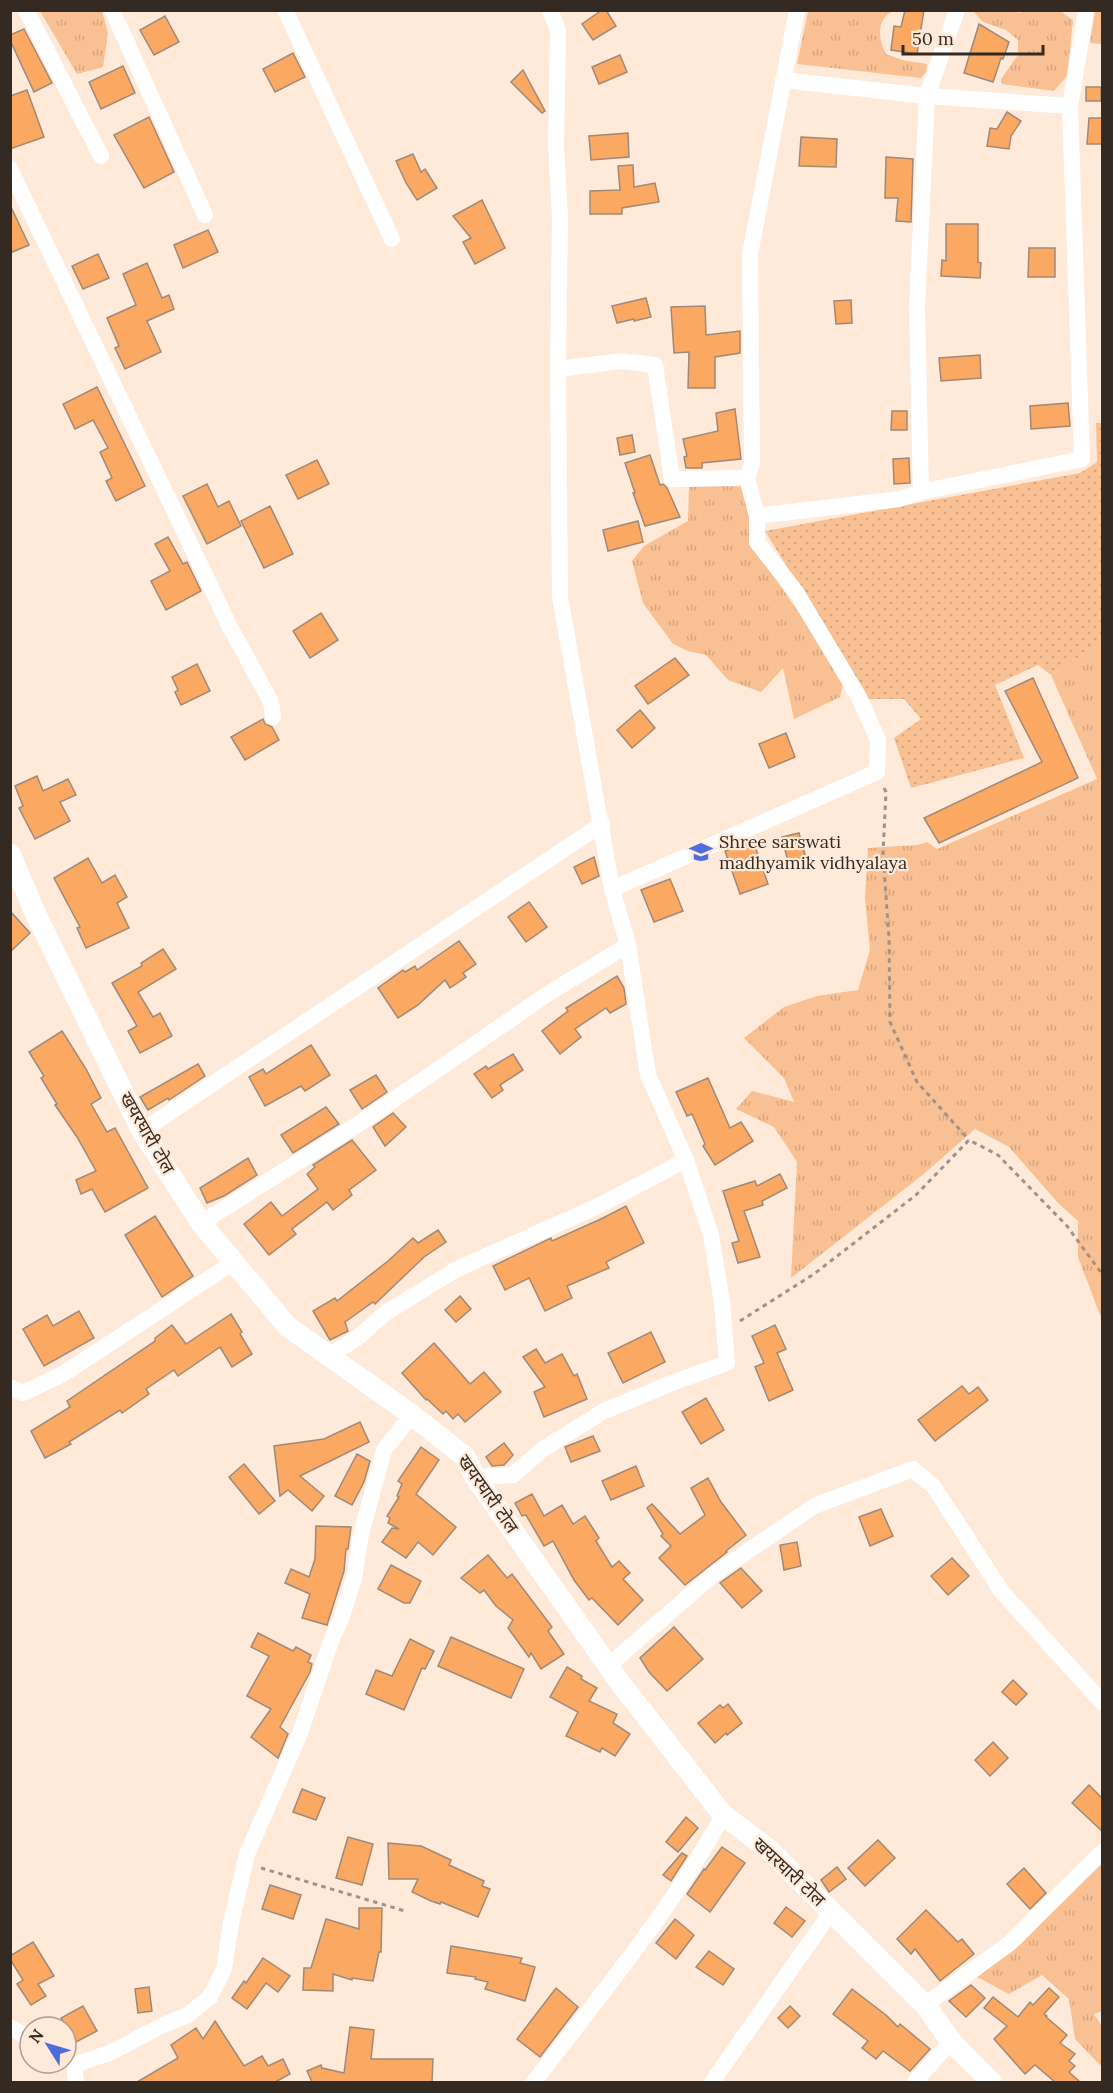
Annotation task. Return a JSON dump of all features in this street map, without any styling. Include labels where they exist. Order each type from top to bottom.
[{"type":"street","points":[[10,15],[19,10]]},
{"type":"street","points":[[27,10],[101,156]]},
{"type":"street","points":[[112,10],[205,215]]},
{"type":"street","points":[[285,10],[392,239]]},
{"type":"street","points":[[475,1477],[513,1475],[543,1449],[604,1411],[727,1363],[725,1330],[711,1235],[686,1160],[648,1075],[628,945],[612,889],[560,597],[558,369],[560,216],[556,135],[558,30],[550,10]]},
{"type":"street","points":[[612,889],[877,772],[878,740],[858,697],[796,592],[758,542],[757,516],[747,478],[752,464],[750,254],[797,10]]},
{"type":"street","points":[[921,492],[917,308],[927,96],[957,10]]},
{"type":"street","points":[[757,516],[900,499],[921,492],[1082,459],[1070,106],[1086,10]]},
{"type":"street","points":[[783,81],[927,96],[1070,106]]},
{"type":"street","points":[[10,169],[230,627],[271,702],[273,717]]},
{"type":"street","points":[[558,369],[622,362],[655,365],[672,479],[747,478]]},
{"type":"street","points":[[142,1131],[602,824]]},
{"type":"street","name":"खयरघारी टोल","points":[[10,854],[38,917],[142,1131],[201,1223],[287,1326],[412,1415],[465,1457],[475,1477],[608,1666],[723,1815],[767,1848],[925,2005],[951,2041],[992,2082]]},
{"type":"street","points":[[201,1223],[360,1123],[549,993],[628,945]]},
{"type":"street","points":[[329,1356],[357,1338],[387,1312],[457,1269],[598,1206],[686,1160]]},
{"type":"street","points":[[10,1387],[23,1393],[63,1374],[234,1262]]},
{"type":"street","points":[[78,2061],[112,2052],[160,2026],[188,2015],[210,1996],[224,1969],[231,1923],[245,1863],[300,1733],[331,1641],[341,1619],[354,1578],[363,1525],[384,1450],[412,1415]]},
{"type":"street","points":[[608,1666],[713,1575],[814,1506],[914,1468],[934,1487],[1002,1592],[1102,1702]]},
{"type":"street","points":[[534,2082],[691,1871],[723,1815]]},
{"type":"street","points":[[925,2005],[1010,1943],[1102,1852]]},
{"type":"street","points":[[712,2082],[831,1912]]},
{"type":"street","points":[[915,2082],[951,2041]]},
{"type":"path","points":[[877,772],[886,792],[883,853],[889,939],[890,1022],[917,1082],[969,1140],[998,1155],[1067,1226],[1102,1274]]},
{"type":"path","points":[[725,1330],[814,1274],[916,1195],[969,1140]]},
{"type":"path","points":[[245,1863],[405,1911]]},
{"type":"green space","points":[[40,11],[102,11],[108,33],[103,67],[77,74]]},
{"type":"green space","points":[[808,11],[893,11],[883,20],[880,31],[886,54],[902,60],[927,64],[926,72],[921,78],[797,64]]},
{"type":"green space","points":[[973,11],[1020,13],[1021,11],[1060,11],[1073,20],[1067,76],[1054,91],[1002,84],[1001,79],[1018,55],[1018,40],[1006,30],[983,22]]},
{"type":"green space","points":[[1095,11],[1102,11],[1102,44],[1090,43]]},
{"type":"green space","points":[[1096,423],[1102,423],[1102,642],[1051,675],[1038,665],[995,685],[1024,758],[911,788],[894,738],[921,719],[904,699],[868,699],[765,531],[1080,473],[1097,462]]},
{"type":"green space","points":[[742,483],[750,508],[752,544],[844,679],[840,697],[794,719],[783,668],[761,692],[728,680],[706,655],[688,651],[673,644],[643,603],[632,561],[644,546],[688,521],[689,487]]},
{"type":"green space","points":[[1102,642],[1102,1320],[1078,1257],[1078,1221],[1058,1203],[1009,1147],[975,1129],[925,1173],[791,1278],[797,1162],[774,1127],[736,1109],[752,1091],[794,1102],[784,1078],[744,1038],[784,1007],[817,996],[858,990],[870,950],[865,898],[868,848],[917,845],[927,842],[937,849],[1097,779],[1051,675]]},
{"type":"green space","points":[[1102,1861],[1102,2011],[1094,2014],[1102,2026],[1102,2067],[1075,2039],[1069,1999],[1042,1975],[1009,1994],[977,1977],[1021,1944]]},
{"type":"building","points":[[602,10],[606,10],[616,26],[593,40],[582,24]]},
{"type":"building","points":[[905,10],[924,10],[917,54],[891,50],[894,26],[901,27]]},
{"type":"building","points":[[165,16],[179,42],[154,55],[140,30]]},
{"type":"building","points":[[979,24],[1009,42],[993,82],[964,73]]},
{"type":"building","points":[[24,29],[52,83],[34,92],[10,40],[10,35]]},
{"type":"building","points":[[293,53],[305,77],[275,92],[263,69]]},
{"type":"building","points":[[620,55],[627,72],[599,84],[592,67]]},
{"type":"building","points":[[123,66],[135,93],[101,109],[89,82]]},
{"type":"building","points":[[523,70],[545,111],[542,113],[511,82]]},
{"type":"building","points":[[1086,87],[1101,87],[1101,101],[1086,101]]},
{"type":"building","points":[[27,90],[44,137],[10,149],[10,96]]},
{"type":"building","points":[[1007,112],[1021,121],[1011,136],[1009,149],[987,146],[990,128],[997,129]]},
{"type":"building","points":[[149,117],[174,172],[144,188],[114,135]]},
{"type":"building","points":[[1089,118],[1102,118],[1102,144],[1087,144]]},
{"type":"building","points":[[628,133],[629,157],[591,160],[589,136]]},
{"type":"building","points":[[801,137],[837,139],[836,167],[799,166]]},
{"type":"building","points":[[413,154],[421,172],[425,169],[437,188],[417,200],[396,161]]},
{"type":"building","points":[[886,157],[913,159],[911,222],[896,221],[898,198],[885,198]]},
{"type":"building","points":[[633,165],[634,187],[655,183],[659,202],[622,208],[622,214],[590,214],[590,191],[620,190],[618,166]]},
{"type":"building","points":[[482,200],[505,248],[475,264],[463,242],[471,238],[453,216]]},
{"type":"building","points":[[10,205],[29,245],[10,253]]},
{"type":"building","points":[[946,224],[978,224],[980,278],[941,276],[942,260],[946,261]]},
{"type":"building","points":[[208,230],[218,252],[183,268],[174,245]]},
{"type":"building","points":[[1029,248],[1055,248],[1055,277],[1028,277]]},
{"type":"building","points":[[98,254],[109,278],[83,289],[72,266]]},
{"type":"building","points":[[147,263],[162,298],[169,295],[174,309],[147,321],[161,352],[125,369],[115,348],[119,346],[107,318],[136,305],[123,274]]},
{"type":"building","points":[[646,298],[651,317],[617,323],[612,306]]},
{"type":"building","points":[[851,300],[852,323],[836,324],[834,301]]},
{"type":"building","points":[[705,306],[706,335],[740,331],[740,353],[715,357],[715,388],[688,388],[689,352],[674,353],[671,307]]},
{"type":"building","points":[[980,355],[981,378],[941,381],[939,358]]},
{"type":"building","points":[[97,387],[145,486],[116,501],[106,481],[112,478],[100,452],[108,448],[93,420],[75,429],[63,404]]},
{"type":"building","points":[[1068,403],[1070,426],[1031,429],[1030,406]]},
{"type":"building","points":[[735,409],[741,459],[702,463],[702,468],[686,468],[684,457],[687,456],[683,439],[718,431],[716,413]]},
{"type":"building","points":[[892,411],[907,411],[907,430],[891,430]]},
{"type":"building","points":[[632,435],[635,452],[620,455],[617,438]]},
{"type":"building","points":[[650,455],[660,485],[663,484],[667,488],[680,517],[645,526],[625,463]]},
{"type":"building","points":[[909,458],[910,483],[894,484],[893,459]]},
{"type":"building","points":[[317,460],[329,484],[298,499],[286,475]]},
{"type":"building","points":[[207,484],[218,507],[229,501],[241,526],[207,544],[183,496]]},
{"type":"building","points":[[270,506],[293,554],[264,568],[241,521]]},
{"type":"building","points":[[638,521],[643,542],[608,551],[603,530]]},
{"type":"building","points":[[168,537],[183,564],[187,562],[201,591],[166,610],[151,581],[170,571],[155,544]]},
{"type":"building","points":[[321,613],[338,640],[310,658],[293,631]]},
{"type":"building","points":[[675,658],[689,675],[648,704],[635,686]]},
{"type":"building","points":[[197,664],[210,691],[181,705],[172,677]]},
{"type":"building","points":[[1033,678],[1078,778],[939,843],[924,818],[1042,762],[1005,691]]},
{"type":"building","points":[[640,710],[655,728],[632,748],[617,730]]},
{"type":"building","points":[[263,719],[265,724],[272,727],[279,740],[245,760],[231,737]]},
{"type":"building","points":[[786,733],[795,757],[769,768],[759,744]]},
{"type":"building","points":[[37,776],[43,791],[68,779],[76,795],[60,802],[70,821],[35,839],[19,808],[23,806],[15,786]]},
{"type":"building","points":[[799,833],[806,858],[788,862],[782,837]]},
{"type":"building","points":[[753,840],[768,884],[740,894],[725,851]]},
{"type":"building","points":[[594,857],[599,876],[582,884],[574,867]]},
{"type":"building","points":[[88,858],[102,883],[115,875],[127,897],[117,903],[129,928],[86,948],[77,928],[80,927],[54,878]]},
{"type":"building","points":[[670,879],[683,911],[654,922],[641,890]]},
{"type":"building","points":[[529,902],[547,927],[526,942],[508,917]]},
{"type":"building","points":[[10,911],[30,933],[10,952]]},
{"type":"building","points":[[459,941],[476,964],[463,973],[466,977],[450,988],[445,980],[418,1005],[398,1018],[378,988],[403,970],[405,972],[415,966],[417,970]]},
{"type":"building","points":[[163,949],[176,969],[138,992],[153,1017],[160,1013],[172,1036],[140,1053],[128,1031],[137,1026],[112,983],[142,966],[141,963]]},
{"type":"building","points":[[617,976],[624,988],[626,1004],[610,1013],[606,1008],[575,1029],[581,1037],[560,1054],[542,1031],[568,1011],[566,1008]]},
{"type":"building","points":[[62,1031],[101,1098],[91,1104],[107,1132],[115,1128],[148,1188],[105,1212],[92,1189],[81,1194],[76,1180],[96,1171],[77,1137],[55,1105],[57,1104],[41,1078],[44,1076],[29,1052]]},
{"type":"building","points":[[311,1045],[330,1075],[305,1091],[301,1086],[265,1106],[249,1077],[263,1069],[266,1074]]},
{"type":"building","points":[[513,1054],[523,1070],[500,1085],[503,1090],[492,1098],[474,1074],[486,1066],[488,1069]]},
{"type":"building","points":[[198,1064],[205,1076],[169,1100],[168,1098],[148,1110],[140,1097]]},
{"type":"building","points":[[376,1075],[387,1092],[362,1109],[350,1090]]},
{"type":"building","points":[[708,1078],[730,1128],[741,1122],[753,1141],[715,1165],[703,1146],[705,1144],[692,1114],[687,1116],[676,1092]]},
{"type":"building","points":[[326,1107],[339,1124],[293,1153],[281,1135]]},
{"type":"building","points":[[393,1113],[406,1127],[385,1146],[373,1127]]},
{"type":"building","points":[[352,1140],[376,1170],[349,1190],[352,1195],[333,1210],[327,1202],[292,1229],[296,1234],[269,1255],[244,1224],[271,1202],[282,1216],[318,1189],[307,1174],[315,1167],[313,1165]]},
{"type":"building","points":[[248,1158],[257,1175],[224,1196],[207,1203],[200,1188]]},
{"type":"building","points":[[780,1174],[787,1188],[762,1201],[763,1205],[744,1211],[760,1257],[738,1263],[732,1243],[739,1241],[723,1191],[755,1181],[757,1186]]},
{"type":"building","points":[[626,1206],[644,1243],[606,1262],[609,1268],[567,1286],[572,1298],[545,1311],[529,1278],[505,1290],[493,1266]]},
{"type":"building","points":[[155,1216],[193,1276],[162,1297],[125,1235]]},
{"type":"building","points":[[438,1230],[446,1242],[424,1257],[375,1304],[373,1302],[345,1322],[348,1331],[330,1340],[313,1311],[335,1298],[337,1301],[413,1238],[418,1243]]},
{"type":"building","points":[[460,1296],[471,1309],[456,1322],[445,1310]]},
{"type":"building","points":[[79,1311],[94,1338],[44,1366],[23,1329],[47,1315],[53,1326]]},
{"type":"building","points":[[231,1314],[252,1354],[232,1367],[220,1347],[178,1376],[174,1370],[146,1389],[149,1394],[122,1413],[120,1410],[69,1442],[71,1444],[45,1458],[31,1431],[70,1407],[67,1401],[155,1341],[155,1338],[172,1325],[186,1344]]},
{"type":"building","points":[[775,1325],[786,1349],[777,1353],[793,1390],[769,1401],[755,1367],[764,1363],[752,1336]]},
{"type":"building","points":[[651,1332],[665,1362],[623,1383],[608,1353]]},
{"type":"building","points":[[434,1343],[470,1384],[484,1372],[501,1392],[465,1422],[458,1414],[453,1419],[446,1411],[443,1414],[426,1400],[402,1373]]},
{"type":"building","points":[[536,1349],[545,1363],[562,1354],[574,1376],[577,1374],[587,1399],[544,1417],[534,1392],[545,1387],[523,1357]]},
{"type":"building","points":[[962,1386],[969,1394],[978,1387],[988,1400],[935,1441],[918,1420]]},
{"type":"building","points":[[706,1398],[724,1430],[701,1444],[682,1412]]},
{"type":"building","points":[[360,1422],[369,1442],[300,1476],[324,1496],[312,1511],[288,1490],[280,1496],[274,1446],[324,1439]]},
{"type":"building","points":[[593,1436],[600,1451],[571,1462],[565,1447]]},
{"type":"building","points":[[504,1443],[513,1455],[504,1465],[492,1466],[486,1457]]},
{"type":"building","points":[[421,1447],[439,1460],[416,1494],[456,1527],[433,1555],[418,1542],[406,1558],[382,1542],[392,1528],[399,1529],[388,1523],[390,1518],[387,1516],[399,1497],[397,1496],[402,1484],[398,1481]]},
{"type":"building","points":[[357,1454],[370,1461],[364,1482],[352,1505],[335,1496]]},
{"type":"building","points":[[244,1464],[275,1501],[259,1514],[229,1477]]},
{"type":"building","points":[[636,1466],[644,1486],[611,1500],[602,1481]]},
{"type":"building","points":[[708,1478],[721,1502],[746,1535],[685,1585],[659,1558],[671,1546],[661,1536],[663,1534],[647,1508],[652,1504],[680,1534],[705,1515],[691,1488]]},
{"type":"building","points":[[532,1494],[544,1516],[562,1505],[573,1524],[585,1516],[599,1538],[596,1541],[612,1567],[619,1561],[630,1573],[623,1579],[643,1600],[618,1625],[592,1598],[589,1600],[574,1580],[553,1541],[544,1546],[526,1515],[522,1516],[515,1503]]},
{"type":"building","points":[[881,1509],[893,1536],[870,1546],[859,1517]]},
{"type":"building","points":[[316,1526],[351,1527],[344,1571],[327,1625],[302,1618],[310,1594],[285,1583],[291,1569],[309,1577],[315,1559]]},
{"type":"building","points":[[797,1542],[801,1566],[784,1570],[780,1545]]},
{"type":"building","points":[[488,1555],[507,1578],[512,1574],[552,1627],[548,1631],[564,1654],[541,1669],[531,1653],[529,1657],[508,1628],[513,1620],[496,1606],[484,1590],[480,1593],[461,1578]]},
{"type":"building","points":[[952,1558],[969,1576],[948,1595],[931,1576]]},
{"type":"building","points":[[391,1565],[421,1581],[410,1603],[404,1603],[378,1589]]},
{"type":"building","points":[[741,1568],[762,1591],[742,1608],[720,1583]]},
{"type":"building","points":[[674,1627],[703,1659],[667,1691],[649,1672],[640,1658]]},
{"type":"building","points":[[258,1633],[293,1651],[296,1647],[311,1655],[308,1662],[312,1664],[310,1672],[280,1727],[288,1734],[278,1758],[251,1737],[271,1709],[247,1696],[269,1656],[251,1647]]},
{"type":"building","points":[[451,1637],[524,1669],[511,1698],[438,1666]]},
{"type":"building","points":[[410,1639],[434,1651],[425,1669],[422,1668],[404,1710],[366,1694],[376,1670],[392,1676]]},
{"type":"building","points":[[567,1667],[582,1676],[581,1679],[597,1688],[589,1701],[617,1714],[613,1723],[630,1734],[615,1756],[602,1748],[600,1752],[566,1736],[578,1712],[550,1697]]},
{"type":"building","points":[[1013,1680],[1027,1694],[1016,1705],[1002,1692]]},
{"type":"building","points":[[728,1704],[742,1723],[715,1743],[698,1723],[720,1705],[723,1708]]},
{"type":"building","points":[[993,1742],[1008,1758],[990,1776],[975,1760]]},
{"type":"building","points":[[1089,1785],[1102,1798],[1102,1831],[1072,1803]]},
{"type":"building","points":[[302,1789],[325,1798],[316,1820],[293,1812]]},
{"type":"building","points":[[686,1817],[698,1828],[678,1852],[666,1842]]},
{"type":"building","points":[[348,1837],[373,1844],[362,1885],[336,1878]]},
{"type":"building","points":[[878,1840],[895,1858],[865,1886],[848,1868]]},
{"type":"building","points":[[388,1843],[421,1846],[451,1860],[449,1865],[484,1881],[482,1886],[490,1889],[478,1917],[412,1892],[418,1879],[389,1879]]},
{"type":"building","points":[[722,1847],[745,1863],[710,1912],[687,1894]]},
{"type":"building","points":[[682,1853],[687,1856],[671,1881],[663,1875]]},
{"type":"building","points":[[837,1867],[846,1879],[829,1892],[821,1880]]},
{"type":"building","points":[[1024,1868],[1046,1893],[1030,1909],[1007,1884]]},
{"type":"building","points":[[270,1885],[301,1895],[293,1919],[262,1909]]},
{"type":"building","points":[[786,1907],[805,1921],[792,1937],[774,1923]]},
{"type":"building","points":[[359,1908],[382,1908],[381,1952],[379,1952],[373,1981],[352,1978],[352,1980],[333,1974],[333,1991],[303,1990],[304,1968],[311,1968],[326,1919],[359,1929]]},
{"type":"building","points":[[926,1910],[958,1942],[962,1939],[974,1954],[940,1981],[915,1949],[911,1954],[897,1939]]},
{"type":"building","points":[[675,1919],[694,1935],[676,1959],[656,1943]]},
{"type":"building","points":[[33,1942],[54,1976],[38,1984],[46,1996],[31,2005],[17,1984],[23,1980],[10,1956]]},
{"type":"building","points":[[451,1946],[522,1958],[520,1963],[535,1967],[525,2001],[485,1989],[488,1982],[475,1979],[476,1977],[447,1973]]},
{"type":"building","points":[[709,1951],[734,1969],[723,1985],[696,1967]]},
{"type":"building","points":[[263,1958],[290,1976],[278,1992],[266,1983],[247,2009],[232,1998],[244,1981],[246,1983]]},
{"type":"building","points":[[971,1985],[985,1998],[966,2017],[949,2001]]},
{"type":"building","points":[[149,1987],[152,2011],[138,2013],[135,1989]]},
{"type":"building","points":[[556,1988],[578,2007],[540,2057],[517,2039]]},
{"type":"building","points":[[1049,1988],[1059,1997],[1044,2014],[1067,2035],[1060,2043],[1075,2054],[1069,2061],[1075,2066],[1069,2072],[1080,2082],[1055,2082],[1035,2065],[1025,2074],[994,2039],[1007,2026],[984,2008],[993,1997],[1018,2017],[1030,2002],[1033,2005]]},
{"type":"building","points":[[852,1989],[898,2027],[900,2024],[930,2049],[910,2071],[883,2051],[876,2059],[862,2048],[868,2041],[833,2014]]},
{"type":"building","points":[[83,2006],[97,2031],[78,2041],[78,2015],[66,2015]]},
{"type":"building","points":[[790,2006],[800,2016],[788,2028],[778,2018]]},
{"type":"building","points":[[215,2021],[244,2066],[262,2056],[268,2066],[283,2059],[290,2074],[278,2082],[137,2082],[178,2058],[171,2045],[196,2028],[203,2039]]},
{"type":"building","points":[[350,2027],[374,2030],[371,2059],[433,2059],[432,2082],[312,2082],[307,2071],[321,2065],[322,2068],[344,2073]]},
{"type":"place","name":"Shree sarswati madhyamik vidhyalaya","points":[[701,852]]}]
